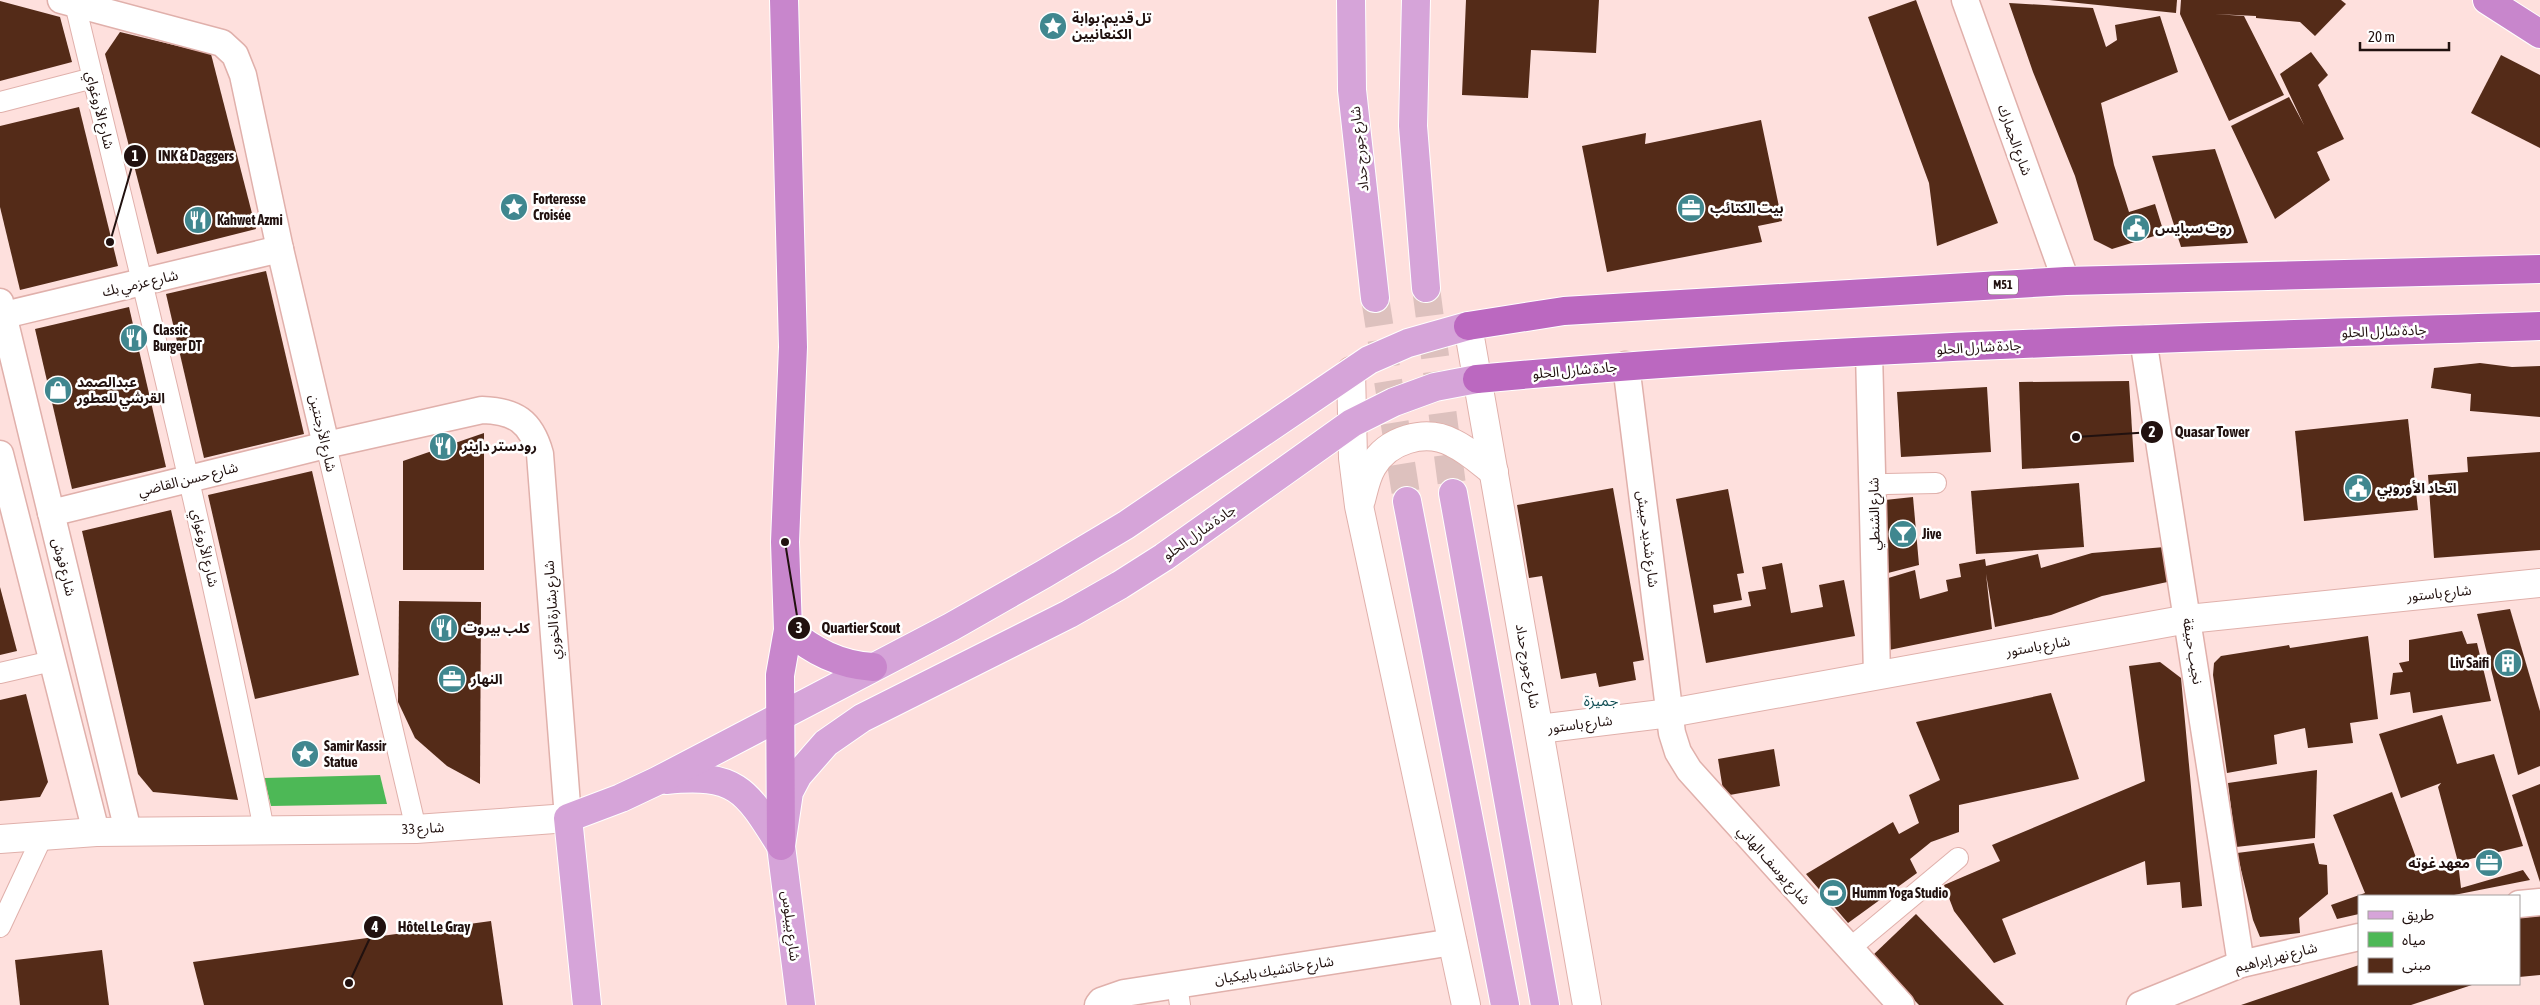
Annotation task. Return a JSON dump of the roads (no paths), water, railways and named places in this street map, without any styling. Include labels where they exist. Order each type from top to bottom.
[{"type":"highway","points":[[781,846],[780,675],[788,630],[786,542],[792,347],[784,0]]},
{"type":"highway","points":[[2487,0],[2540,34]]},
{"type":"highway","name":"M51","points":[[1468,326],[1564,312],[2066,281],[2540,268]]},
{"type":"highway","name":"جادة شارل الحلو","points":[[1478,379],[1626,365],[1869,352],[2143,339],[2540,326]]},
{"type":"highway","points":[[788,630],[823,655],[853,666],[872,667]]},
{"type":"main road","name":"شارع جورج حداد","points":[[1351,0],[1352,90],[1375,298]]},
{"type":"main road","points":[[1416,0],[1413,126],[1426,288]]},
{"type":"main road","points":[[780,716],[951,627],[1126,525],[1369,360],[1408,343],[1468,326]]},
{"type":"main road","name":"جادة شارل الحلو","points":[[781,846],[789,792],[798,775],[826,743],[841,731],[876,711],[1069,614],[1120,585],[1164,557],[1352,423],[1394,402],[1435,387],[1478,379]]},
{"type":"main road","points":[[1453,493],[1545,1005]]},
{"type":"main road","points":[[1407,501],[1505,1005]]},
{"type":"main road","name":"شارع 33","points":[[568,818],[621,798],[657,781],[780,716]]},
{"type":"main road","points":[[657,781],[702,777],[717,779],[731,785],[744,793],[781,846]]},
{"type":"main road","name":"شارع بشارة الخوري","points":[[568,818],[587,1005]]},
{"type":"main road","name":"شارع بيبلوس","points":[[781,846],[801,1005]]},
{"type":"street","name":"شارع الجمارك","points":[[1965,0],[2066,281]]},
{"type":"street","name":"شارع الأرجنتين","points":[[68,2],[222,43],[236,55],[243,75],[280,249],[416,829]]},
{"type":"street","name":"شارع الأروغواي","points":[[68,2],[93,78],[189,479],[240,704],[264,830]]},
{"type":"street","points":[[0,102],[93,78]]},
{"type":"street","name":"شارع عزمي بك","points":[[1,311],[142,282],[280,249]]},
{"type":"street","name":"شارع فوش","points":[[1,311],[128,831]]},
{"type":"street","name":"شارع جورج حداد","points":[[1468,326],[1587,1005]]},
{"type":"street","name":"نجيب حبيقة","points":[[2143,339],[2241,964]]},
{"type":"street","name":"شارع الشنطي","points":[[1869,352],[1874,487],[1877,675]]},
{"type":"street","name":"شارع شديد حبيش","points":[[1626,365],[1670,713]]},
{"type":"street","points":[[1351,371],[1353,458],[1360,506],[1466,1005]]},
{"type":"street","name":"شارع بشارة الخوري","points":[[326,445],[482,410],[503,411],[516,416],[528,427],[536,439],[540,454],[568,818]]},
{"type":"street","points":[[1360,506],[1366,480],[1372,466],[1384,452],[1399,442],[1420,437],[1437,437],[1452,442],[1494,472]]},
{"type":"street","name":"شارع حسن القاضي","points":[[51,513],[326,445]]},
{"type":"street","points":[[0,454],[8,521],[52,660],[96,832]]},
{"type":"street","points":[[1874,487],[1886,484],[1936,483]]},
{"type":"street","name":"شارع باستور","points":[[1539,729],[1670,713],[2188,619],[2540,583]]},
{"type":"street","points":[[0,673],[52,660]]},
{"type":"street","name":"شارع يوسف الهاني","points":[[1670,713],[1676,746],[1688,770],[1901,1005]]},
{"type":"street","name":"شارع 33","points":[[0,839],[128,831],[416,829],[568,818]]},
{"type":"street","points":[[0,927],[43,835]]},
{"type":"street","points":[[1849,949],[1958,858]]},
{"type":"street","points":[[2520,904],[2540,902]]},
{"type":"street","name":"شارع نهر إبراهيم","points":[[2140,1005],[2241,964],[2358,937]]},
{"type":"street","name":"شارع خاتشيك بابيكيان","points":[[1098,1005],[1101,1001],[1124,993],[1179,995],[1453,942]]},
{"type":"water","points":[[380,775],[387,804],[271,806],[264,778]]},
{"type":"tunnel","points":[[1426,288],[1453,493]]},
{"type":"tunnel","points":[[1375,298],[1407,501]]},
{"type":"place","name":"تل قديم: بوابة الكنعانيين","points":[[1053,26]]},
{"type":"place","name":"Forteresse Croisée","points":[[514,207]]},
{"type":"place","name":"بيت الكتائب","points":[[1691,208]]},
{"type":"place","name":"Kahwet Azmi","points":[[198,220]]},
{"type":"place","name":"روت سبايس","points":[[2136,228]]},
{"type":"place","name":"INK & Daggers","points":[[110,242]]},
{"type":"place","name":"Classic Burger DT","points":[[134,338]]},
{"type":"place","name":"عبدالصمد القرشي للعطور","points":[[58,390]]},
{"type":"place","name":"Quasar Tower","points":[[2076,437]]},
{"type":"place","name":"رودستر داينر","points":[[443,446]]},
{"type":"place","name":"اتحاد الأوروبي","points":[[2358,488]]},
{"type":"place","name":"Jive","points":[[1903,534]]},
{"type":"place","name":"Quartier Scout","points":[[785,542]]},
{"type":"place","name":"كلب بيروت","points":[[444,628]]},
{"type":"place","name":"Liv Saifi","points":[[2508,663]]},
{"type":"place","name":"النهار","points":[[452,679]]},
{"type":"place","name":"Samir Kassir Statue","points":[[305,754]]},
{"type":"place","name":"معهد غوته","points":[[2489,863]]},
{"type":"place","name":"Humm Yoga Studio","points":[[1833,893]]},
{"type":"place","name":"Hôtel Le Gray","points":[[349,983]]},
{"type":"district","name":"جميزة","points":[[1601,701]]}]
